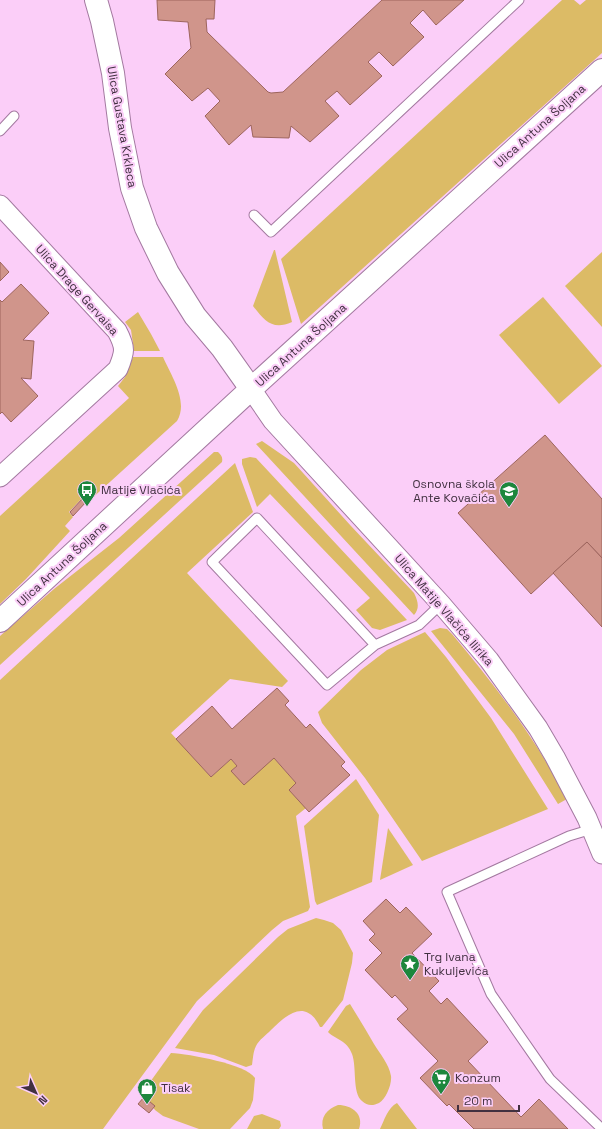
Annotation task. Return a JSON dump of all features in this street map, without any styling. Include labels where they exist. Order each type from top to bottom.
[{"type":"street","name":"Ulica Gustava Krkleca","points":[[96,0],[113,73],[120,128],[132,188],[146,228],[168,273],[195,316],[222,348],[251,389]]},
{"type":"street","name":"Ulica Antuna Šoljana","points":[[0,621],[251,389],[602,70]]},
{"type":"street","name":"Ulica Drage Gervaisa","points":[[0,206],[116,331],[122,341],[124,354],[118,369],[0,477]]},
{"type":"street","name":"Ulica Matije Vlačića Ilirika","points":[[251,389],[273,421],[441,604],[489,660],[538,728],[562,769],[592,829],[602,854]]},
{"type":"lane","points":[[254,215],[271,232],[519,0]]},
{"type":"lane","points":[[0,131],[14,116]]},
{"type":"lane","points":[[375,645],[257,518],[212,562],[327,685],[375,645],[419,625],[441,604]]},
{"type":"lane","points":[[592,829],[569,836],[447,892],[491,994],[550,1079],[602,1129]]},
{"type":"shaded area","points":[[562,0],[574,0],[580,5],[586,0],[602,0],[602,53],[301,324],[281,259]]},
{"type":"shaded area","points":[[274,250],[292,322],[279,325],[269,323],[253,306]]},
{"type":"shaded area","points":[[602,252],[602,327],[565,286]]},
{"type":"shaded area","points":[[543,297],[602,366],[559,404],[499,335]]},
{"type":"shaded area","points":[[138,312],[160,351],[134,351],[131,330],[125,322]]},
{"type":"shaded area","points":[[133,357],[163,357],[178,389],[180,397],[180,414],[177,421],[89,501],[84,496],[69,512],[73,517],[65,526],[70,531],[26,579],[0,604],[0,516],[129,398],[118,386],[125,377]]},
{"type":"shaded area","points":[[262,441],[294,463],[414,593],[418,604],[414,615],[256,444]]},
{"type":"shaded area","points":[[214,452],[218,452],[220,454],[222,457],[222,462],[0,665],[0,636],[54,589],[119,538]]},
{"type":"shaded area","points":[[250,457],[256,458],[407,620],[380,630],[372,628],[356,610],[370,598],[270,494],[257,507],[242,464],[242,459]]},
{"type":"shaded area","points":[[235,463],[253,512],[187,573],[288,681],[282,687],[230,679],[171,733],[211,777],[231,759],[237,766],[231,771],[274,758],[296,783],[289,790],[306,808],[296,816],[310,907],[308,911],[283,921],[272,930],[197,1001],[103,1129],[0,1129],[0,680]]},
{"type":"shaded area","points":[[440,628],[447,629],[452,634],[514,713],[542,755],[567,799],[558,804],[514,734],[431,631]]},
{"type":"shaded area","points":[[425,632],[446,657],[491,718],[548,809],[422,861],[365,778],[322,723],[318,712],[361,670],[387,650]]},
{"type":"shaded area","points":[[356,779],[379,815],[372,882],[317,905],[315,901],[304,826]]},
{"type":"shaded area","points":[[388,828],[413,865],[380,880]]},
{"type":"shaded area","points":[[316,918],[333,923],[341,930],[353,953],[343,1000],[322,1027],[320,1027],[315,1018],[309,1013],[303,1011],[290,1014],[277,1024],[259,1042],[254,1051],[252,1065],[246,1067],[214,1055],[175,1048],[203,1010],[278,937],[288,929]]},
{"type":"shaded area","points":[[350,1004],[384,1059],[391,1076],[391,1083],[388,1091],[382,1101],[375,1105],[366,1104],[359,1097],[350,1049],[328,1032],[346,1006]]},
{"type":"shaded area","points":[[171,1053],[190,1055],[229,1064],[250,1073],[255,1078],[253,1100],[250,1108],[230,1129],[199,1129],[163,1116],[155,1110],[149,1102],[145,1089]]},
{"type":"shaded area","points":[[397,1103],[417,1129],[380,1129],[389,1111]]},
{"type":"shaded area","points":[[338,1105],[343,1105],[356,1111],[360,1119],[359,1129],[323,1129],[322,1125],[325,1114]]},
{"type":"shaded area","points":[[262,1114],[280,1121],[281,1126],[279,1129],[247,1129],[254,1116]]},
{"type":"building","points":[[157,0],[215,0],[214,19],[206,19],[207,32],[268,92],[271,93],[283,92],[382,0],[464,0],[436,25],[423,10],[410,23],[424,37],[393,66],[379,52],[368,62],[382,76],[350,105],[337,91],[325,101],[339,116],[310,142],[291,126],[289,138],[253,137],[251,125],[229,145],[205,116],[220,101],[208,88],[192,101],[165,74],[191,48],[188,22],[158,20]]},
{"type":"building","points":[[0,262],[9,272],[0,281]]},
{"type":"building","points":[[21,284],[49,313],[23,340],[34,341],[31,379],[21,378],[38,396],[11,422],[2,412],[0,414],[0,300],[2,302]]},
{"type":"building","points":[[545,435],[602,499],[602,558],[587,542],[531,594],[458,513]]},
{"type":"building","points":[[83,498],[87,501],[73,516],[70,512]]},
{"type":"building","points":[[587,542],[602,558],[602,627],[553,573]]},
{"type":"building","points":[[277,688],[289,701],[285,705],[306,728],[310,724],[345,762],[341,766],[350,775],[309,812],[289,790],[296,783],[274,758],[244,785],[231,771],[237,766],[231,759],[211,777],[176,739],[212,706],[232,729]]},
{"type":"building","points":[[386,899],[400,913],[406,907],[432,934],[412,953],[439,981],[429,991],[441,1004],[447,998],[488,1042],[468,1061],[521,1117],[539,1099],[568,1129],[474,1129],[449,1104],[447,1106],[420,1078],[438,1061],[397,1019],[408,1009],[395,995],[392,998],[365,970],[382,953],[369,940],[375,934],[363,921]]},
{"type":"building","name":"Tisak","points":[[144,1097],[155,1106],[149,1113],[138,1104]]},
{"type":"place","name":"Matije Vlačića","points":[[87,507]]},
{"type":"place","name":"Osnovna škola Ante Kovačića","points":[[509,508]]},
{"type":"place","name":"Trg Ivana Kukuljevića","points":[[410,981]]},
{"type":"place","name":"Konzum","points":[[441,1095]]},
{"type":"place","name":"Tisak","points":[[147,1105]]}]
